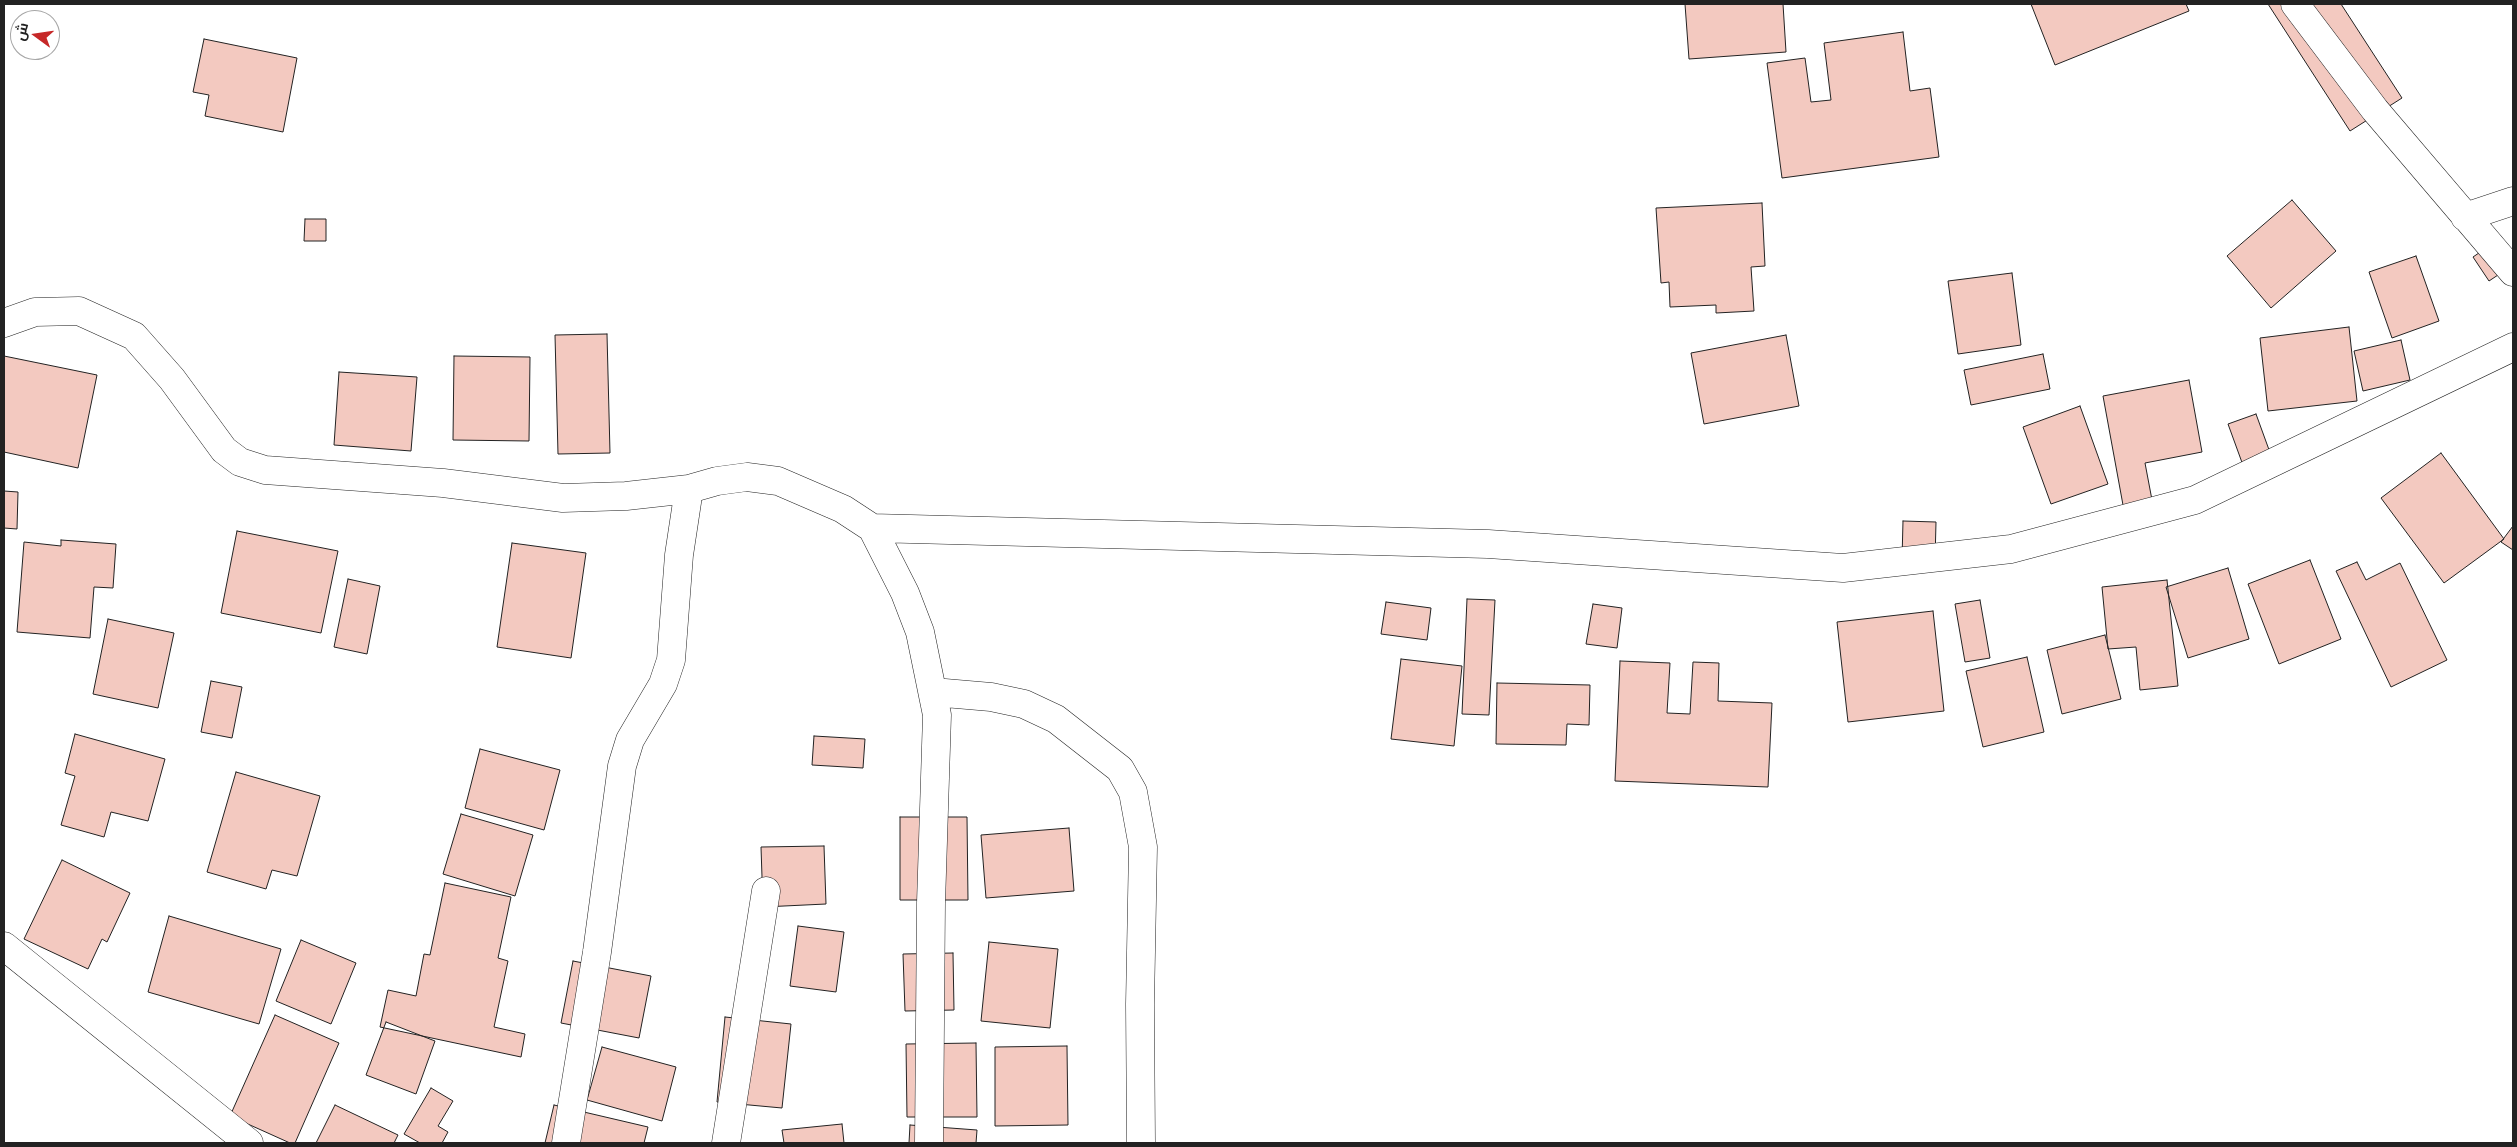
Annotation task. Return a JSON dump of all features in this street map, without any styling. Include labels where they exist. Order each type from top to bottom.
[{"type":"street","points":[[2295,4],[2375,110],[2513,272]]},
{"type":"street","points":[[2465,217],[2513,201]]},
{"type":"street","points":[[4,323],[35,312],[80,311],[134,336],[172,379],[224,450],[240,462],[265,470],[442,483],[563,498],[626,496],[688,489],[717,481],[747,477],[778,481],[844,509],[872,528],[890,560],[920,632],[937,715],[929,1143]]},
{"type":"street","points":[[872,528],[1488,544],[1853,566],[2011,549],[2195,500],[2513,348]]},
{"type":"street","points":[[566,1143],[597,952],[622,766],[630,740],[663,684],[671,660],[679,555],[688,489]]},
{"type":"street","points":[[933,692],[991,696],[1024,704],[1056,719],[1120,769],[1133,792],[1143,847],[1140,1004],[1141,1143]]},
{"type":"street","points":[[726,1143],[766,891]]},
{"type":"street","points":[[4,946],[247,1143]]},
{"type":"building","points":[[1685,4],[1783,4],[1786,52],[1689,59]]},
{"type":"building","points":[[2031,4],[2186,4],[2189,11],[2055,65]]},
{"type":"building","points":[[2268,4],[2341,4],[2402,98],[2350,131]]},
{"type":"building","points":[[1903,32],[1910,91],[1930,88],[1939,157],[1782,178],[1767,63],[1805,58],[1811,102],[1831,100],[1824,43]]},
{"type":"building","points":[[204,39],[297,58],[283,132],[205,116],[209,95],[193,92]]},
{"type":"building","points":[[2292,200],[2336,251],[2271,308],[2227,256]]},
{"type":"building","points":[[1762,203],[1765,266],[1751,267],[1754,311],[1716,313],[1716,305],[1670,307],[1669,282],[1661,283],[1656,208]]},
{"type":"building","points":[[305,219],[326,219],[326,241],[304,241]]},
{"type":"building","points":[[2498,240],[2513,265],[2489,281],[2473,257]]},
{"type":"building","points":[[2416,256],[2439,321],[2392,338],[2369,272]]},
{"type":"building","points":[[2012,273],[2021,345],[1958,354],[1948,281]]},
{"type":"building","points":[[2349,327],[2357,401],[2268,411],[2260,338]]},
{"type":"building","points":[[607,334],[610,453],[558,454],[555,335]]},
{"type":"building","points":[[1786,335],[1799,406],[1704,424],[1691,353]]},
{"type":"building","points":[[2401,340],[2410,380],[2363,391],[2354,351]]},
{"type":"building","points":[[2043,354],[2050,389],[1971,405],[1964,370]]},
{"type":"building","points":[[4,356],[97,375],[78,468],[4,452]]},
{"type":"building","points":[[454,356],[530,357],[529,441],[453,440]]},
{"type":"building","points":[[339,372],[417,377],[411,451],[334,445]]},
{"type":"building","points":[[2189,380],[2202,452],[2145,463],[2152,500],[2123,505],[2103,396]]},
{"type":"building","points":[[2080,406],[2108,484],[2051,504],[2023,427]]},
{"type":"building","points":[[2256,414],[2272,458],[2244,468],[2228,424]]},
{"type":"building","points":[[2441,453],[2504,539],[2444,583],[2381,498]]},
{"type":"building","points":[[4,491],[18,492],[17,529],[4,528]]},
{"type":"building","points":[[1903,521],[1936,522],[1935,561],[1902,560]]},
{"type":"building","points":[[2513,526],[2513,550],[2501,542]]},
{"type":"building","points":[[237,531],[338,551],[321,633],[221,613]]},
{"type":"building","points":[[61,540],[116,544],[113,588],[94,587],[90,638],[17,632],[24,542],[61,546]]},
{"type":"building","points":[[512,543],[586,553],[571,658],[497,647]]},
{"type":"building","points":[[2310,560],[2341,639],[2279,664],[2248,584]]},
{"type":"building","points":[[2357,562],[2366,580],[2400,563],[2447,660],[2391,687],[2336,571]]},
{"type":"building","points":[[2228,568],[2249,639],[2188,658],[2166,587]]},
{"type":"building","points":[[348,579],[380,586],[367,654],[334,647]]},
{"type":"building","points":[[2167,580],[2178,686],[2140,690],[2136,647],[2108,649],[2102,587]]},
{"type":"building","points":[[1467,599],[1495,600],[1489,715],[1462,714]]},
{"type":"building","points":[[1980,600],[1990,658],[1965,662],[1955,604]]},
{"type":"building","points":[[1386,602],[1431,608],[1427,640],[1381,634]]},
{"type":"building","points":[[1593,604],[1622,608],[1617,648],[1586,644]]},
{"type":"building","points":[[1933,611],[1944,711],[1848,722],[1837,622]]},
{"type":"building","points":[[108,619],[174,633],[158,708],[93,694]]},
{"type":"building","points":[[2105,635],[2121,699],[2062,714],[2047,650]]},
{"type":"building","points":[[2027,657],[2044,732],[1983,747],[1966,671]]},
{"type":"building","points":[[1401,659],[1462,666],[1454,746],[1391,739]]},
{"type":"building","points":[[1620,661],[1670,663],[1667,713],[1690,714],[1693,662],[1719,663],[1718,701],[1772,703],[1768,787],[1615,781]]},
{"type":"building","points":[[211,681],[242,687],[232,738],[201,732]]},
{"type":"building","points":[[1497,683],[1590,685],[1589,725],[1567,724],[1566,745],[1496,744]]},
{"type":"building","points":[[75,734],[165,759],[148,821],[111,812],[104,837],[61,825],[75,776],[65,773]]},
{"type":"building","points":[[814,736],[865,739],[863,768],[812,765]]},
{"type":"building","points":[[480,749],[560,770],[544,830],[465,808]]},
{"type":"building","points":[[236,772],[320,796],[297,876],[272,870],[266,889],[207,872]]},
{"type":"building","points":[[461,814],[533,835],[515,896],[443,874]]},
{"type":"building","points":[[900,817],[967,817],[968,900],[900,900]]},
{"type":"building","points":[[1069,828],[1074,891],[986,898],[981,835]]},
{"type":"building","points":[[824,846],[826,904],[763,907],[761,847]]},
{"type":"building","points":[[62,860],[130,893],[107,942],[102,939],[88,969],[24,939]]},
{"type":"building","points":[[445,883],[511,897],[498,958],[508,961],[494,1027],[525,1034],[521,1057],[380,1027],[388,990],[416,996],[424,954],[430,955]]},
{"type":"building","points":[[169,916],[281,949],[259,1024],[148,992]]},
{"type":"building","points":[[798,926],[844,932],[836,992],[790,986]]},
{"type":"building","points":[[301,940],[356,963],[331,1024],[276,1001]]},
{"type":"building","points":[[989,942],[1058,949],[1050,1028],[981,1021]]},
{"type":"building","points":[[953,953],[954,1010],[905,1011],[903,954]]},
{"type":"building","points":[[573,961],[651,976],[639,1038],[561,1023]]},
{"type":"building","points":[[275,1015],[339,1043],[295,1143],[290,1143],[230,1116]]},
{"type":"building","points":[[725,1017],[791,1024],[782,1108],[717,1102]]},
{"type":"building","points":[[386,1022],[435,1041],[416,1094],[366,1075]]},
{"type":"building","points":[[976,1043],[977,1117],[907,1117],[906,1044]]},
{"type":"building","points":[[1067,1046],[1068,1125],[995,1126],[995,1047]]},
{"type":"building","points":[[602,1047],[676,1067],[662,1121],[587,1100]]},
{"type":"building","points":[[431,1088],[453,1101],[438,1126],[448,1132],[442,1143],[420,1143],[404,1134]]},
{"type":"building","points":[[335,1105],[398,1135],[394,1143],[316,1143]]},
{"type":"building","points":[[554,1105],[648,1127],[644,1143],[545,1143]]},
{"type":"building","points":[[842,1124],[844,1143],[784,1143],[782,1130]]},
{"type":"building","points":[[910,1125],[977,1130],[976,1143],[909,1143]]}]
